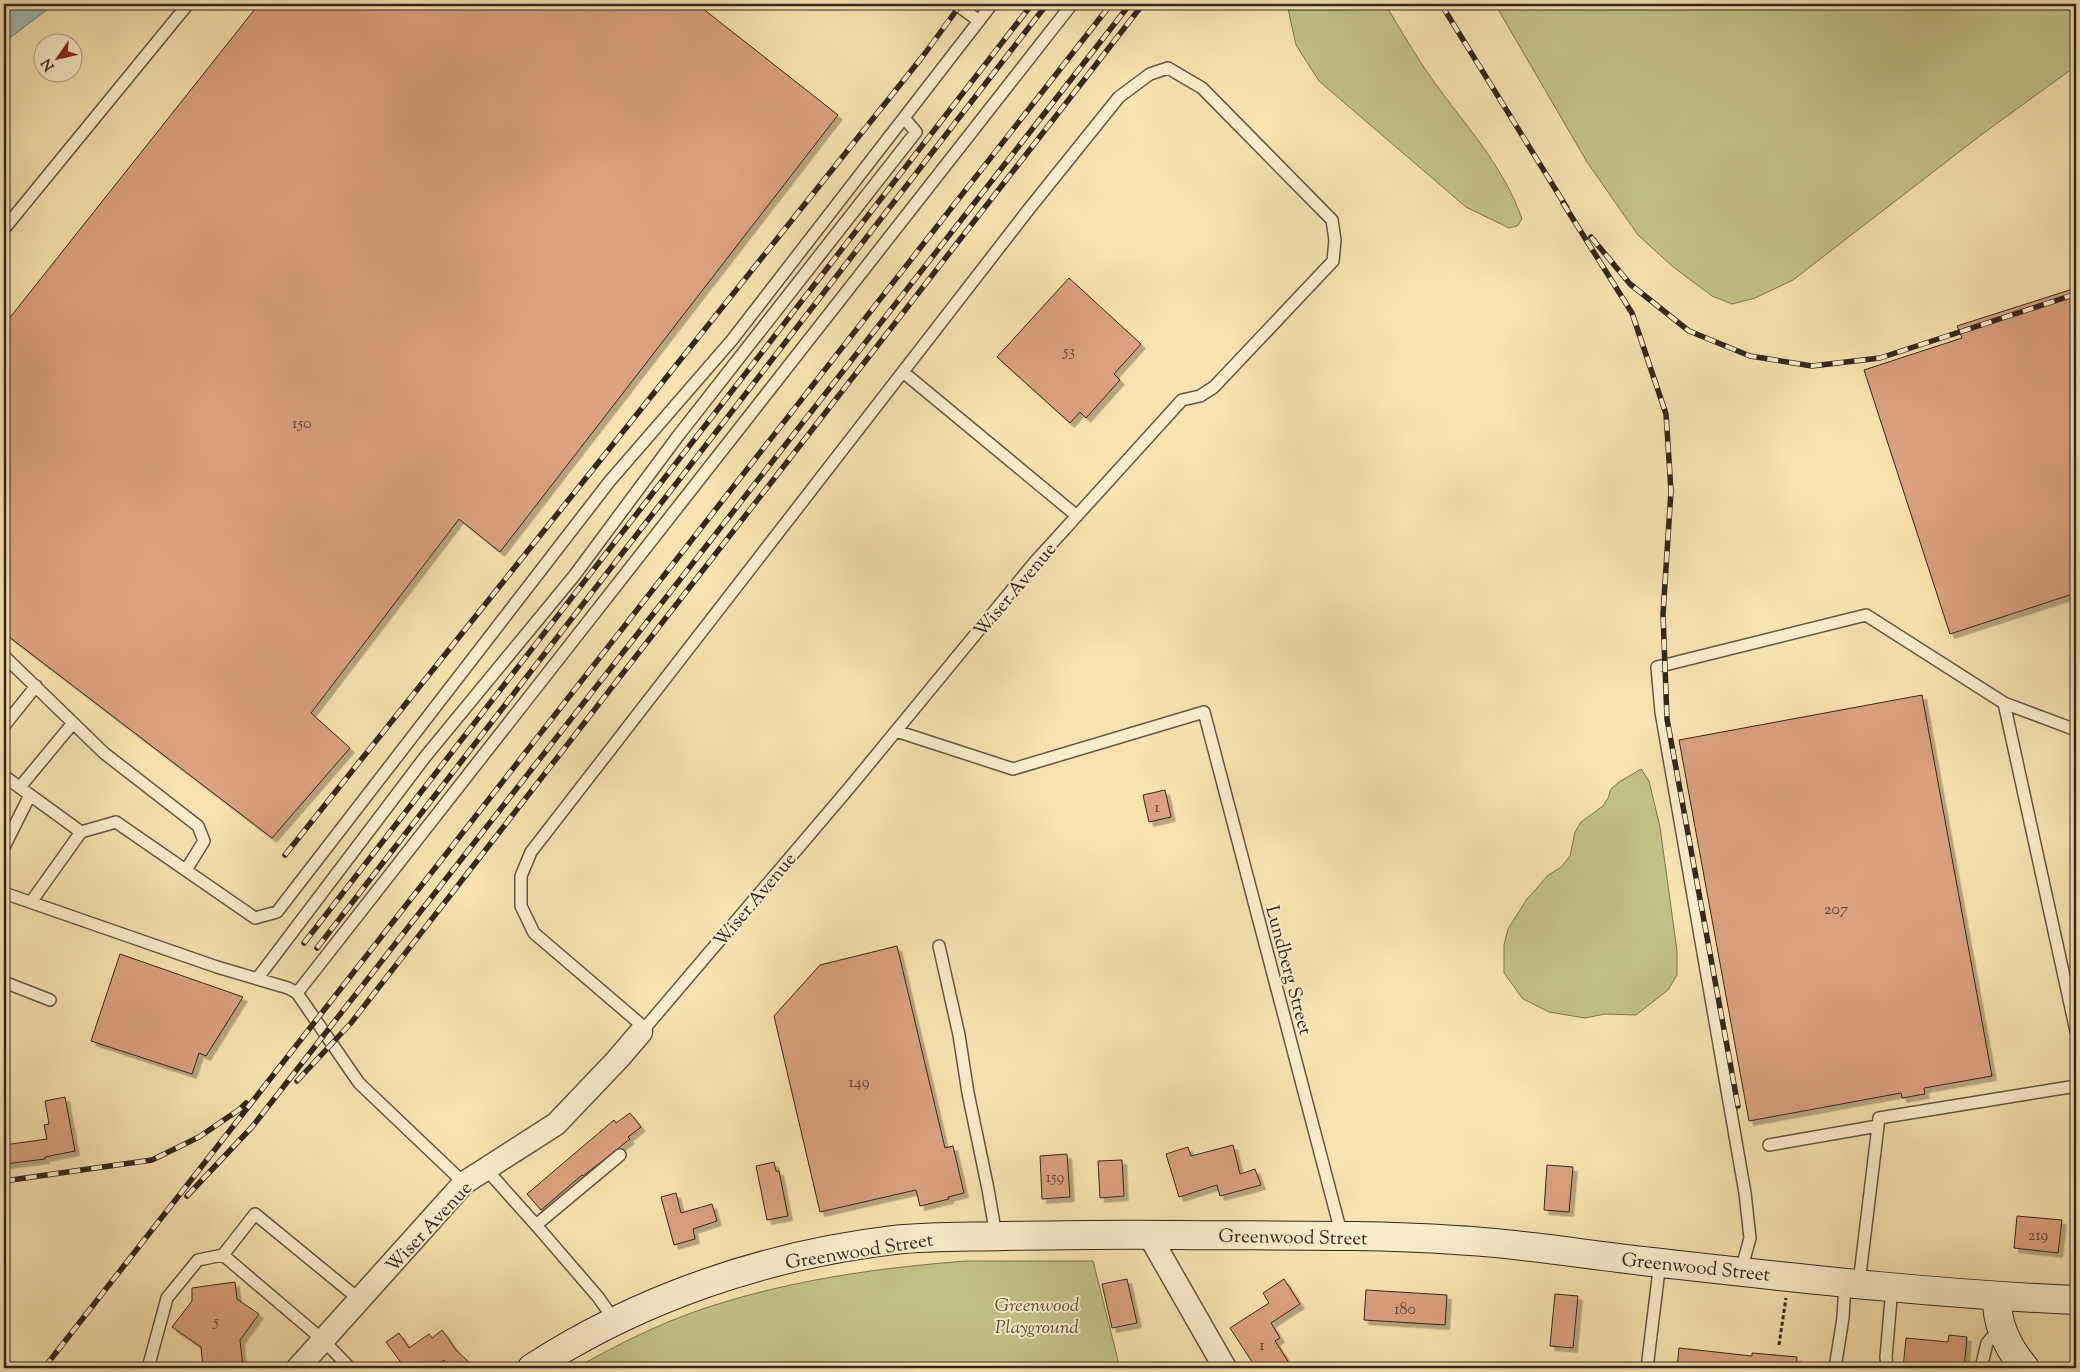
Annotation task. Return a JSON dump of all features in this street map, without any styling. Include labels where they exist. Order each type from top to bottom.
[{"type":"main road","name":"Greenwood Street","points":[[532,1368],[615,1321],[676,1294],[724,1276],[792,1258],[895,1240],[939,1237],[1342,1236],[1458,1240],[1892,1287],[1998,1296],[2076,1300]]},
{"type":"main road","points":[[1998,1296],[1996,1311],[2014,1355],[2025,1368]]},
{"type":"street","name":"Wiser Avenue","points":[[298,1368],[464,1183],[556,1124],[618,1060],[643,1030]]},
{"type":"street","points":[[1149,1235],[1225,1368]]},
{"type":"lane","points":[[4,229],[188,4]]},
{"type":"lane","points":[[956,4],[979,21]]},
{"type":"lane","points":[[30,902],[81,832],[116,822],[255,918],[278,912],[609,482],[732,340],[992,4]]},
{"type":"lane","points":[[298,993],[1072,4]]},
{"type":"lane","name":"Wiser Avenue","points":[[643,1030],[896,731],[1034,563],[1182,400],[1200,396],[1214,388],[1333,262],[1335,240],[1332,220],[1202,88],[1168,68],[1150,74],[1119,97],[1029,209],[903,372]]},
{"type":"lane","points":[[257,979],[425,757],[574,576],[684,429],[916,132],[904,118]]},
{"type":"lane","points":[[643,1030],[534,934],[521,906],[521,876],[531,852],[903,372],[1077,516]]},
{"type":"lane","points":[[1741,1271],[1750,1238],[1745,1192],[1661,712],[1657,667],[1866,615],[2004,703],[2076,730]]},
{"type":"lane","points":[[4,656],[104,753],[198,826],[204,841],[186,870]]},
{"type":"lane","points":[[4,726],[36,686]]},
{"type":"lane","points":[[2004,703],[2076,1031]]},
{"type":"lane","name":"Lundberg Street","points":[[896,731],[1013,769],[1204,712],[1342,1236]]},
{"type":"lane","points":[[20,788],[73,723]]},
{"type":"lane","points":[[4,776],[81,832]]},
{"type":"lane","points":[[4,844],[30,795]]},
{"type":"lane","points":[[4,893],[288,988],[298,993],[359,1083],[464,1183]]},
{"type":"lane","points":[[939,946],[959,1035],[968,1093],[996,1236]]},
{"type":"lane","points":[[4,982],[50,1000]]},
{"type":"lane","points":[[1835,1368],[1843,1318],[1852,1283],[1879,1118],[2076,1086]]},
{"type":"lane","points":[[1769,1145],[1878,1126]]},
{"type":"lane","points":[[536,1225],[620,1155]]},
{"type":"lane","points":[[486,1169],[598,1297],[615,1321]]},
{"type":"lane","points":[[148,1368],[167,1298],[198,1260],[223,1255],[255,1214],[360,1300]]},
{"type":"lane","points":[[223,1255],[323,1340],[350,1368]]},
{"type":"lane","points":[[1647,1368],[1660,1262]]},
{"type":"lane","points":[[1887,1368],[1886,1357],[1892,1287]]},
{"type":"lane","points":[[1981,1368],[1987,1343],[2002,1326]]},
{"type":"path","points":[[1779,1345],[1786,1298]]},
{"type":"green space","points":[[1287,4],[1385,4],[1427,73],[1495,164],[1522,219],[1517,226],[1509,228],[1466,207],[1319,81],[1296,45]]},
{"type":"green space","points":[[1495,4],[2076,4],[2076,66],[1981,135],[1793,280],[1755,298],[1732,304],[1712,296],[1672,266],[1638,235],[1587,162]]},
{"type":"green space","points":[[1641,769],[1649,781],[1660,827],[1677,951],[1677,975],[1668,990],[1636,1015],[1605,1014],[1585,1018],[1549,1012],[1523,999],[1504,973],[1504,945],[1508,929],[1527,899],[1547,876],[1561,867],[1570,856],[1575,832],[1581,822],[1603,806],[1611,789]]},
{"type":"green space","name":"Greenwood Playground","points":[[967,1261],[1093,1261],[1120,1368],[576,1368],[612,1348],[688,1314],[757,1293],[846,1275]]},
{"type":"water","points":[[4,4],[55,4],[4,42]]},
{"type":"building","points":[[259,4],[697,4],[838,115],[500,552],[459,519],[311,713],[350,748],[272,838],[4,633],[4,325]]},
{"type":"building","points":[[1069,278],[1141,344],[1114,374],[1120,380],[1086,418],[1080,412],[1070,423],[997,357]]},
{"type":"building","points":[[2076,288],[2076,593],[1950,634],[1864,370],[1962,338],[1957,326]]},
{"type":"building","points":[[1922,695],[1992,1076],[1924,1088],[1925,1094],[1902,1098],[1901,1093],[1749,1121],[1679,740]]},
{"type":"building","points":[[1165,790],[1171,817],[1149,822],[1143,795]]},
{"type":"building","points":[[897,946],[945,1148],[953,1146],[964,1193],[948,1197],[949,1199],[920,1206],[916,1190],[820,1212],[774,1016],[820,965]]},
{"type":"building","points":[[120,954],[243,997],[206,1056],[199,1053],[192,1074],[91,1041]]},
{"type":"building","points":[[65,1097],[75,1151],[45,1157],[45,1159],[5,1164],[4,1145],[47,1139],[44,1125],[49,1124],[45,1101]]},
{"type":"building","points":[[630,1113],[641,1127],[628,1137],[630,1139],[582,1175],[541,1210],[527,1194],[614,1120],[616,1123]]},
{"type":"building","points":[[1233,1145],[1240,1174],[1255,1169],[1261,1185],[1220,1196],[1217,1185],[1179,1197],[1166,1154],[1188,1147],[1191,1156]]},
{"type":"building","points":[[1067,1154],[1070,1197],[1042,1199],[1040,1156]]},
{"type":"building","points":[[1122,1160],[1124,1196],[1100,1198],[1098,1161]]},
{"type":"building","points":[[774,1162],[776,1171],[779,1171],[788,1216],[767,1220],[756,1166]]},
{"type":"building","points":[[1547,1165],[1573,1167],[1569,1212],[1544,1210]]},
{"type":"building","points":[[676,1193],[681,1213],[712,1204],[717,1221],[693,1229],[695,1239],[674,1245],[661,1197]]},
{"type":"building","points":[[2017,1216],[2062,1220],[2058,1253],[2014,1248]]},
{"type":"building","points":[[1127,1279],[1137,1323],[1112,1328],[1102,1284]]},
{"type":"building","points":[[1284,1279],[1300,1304],[1271,1323],[1280,1338],[1275,1341],[1289,1363],[1280,1368],[1256,1368],[1230,1328],[1269,1303],[1263,1293]]},
{"type":"building","points":[[235,1282],[237,1299],[259,1314],[240,1340],[243,1368],[203,1368],[201,1347],[172,1327],[192,1301],[192,1288]]},
{"type":"building","points":[[1366,1290],[1447,1295],[1445,1325],[1364,1320]]},
{"type":"building","points":[[1555,1294],[1578,1296],[1573,1348],[1550,1346]]},
{"type":"building","points":[[442,1330],[456,1350],[475,1368],[448,1368],[444,1360],[432,1368],[405,1368],[386,1342],[399,1333],[409,1348],[429,1334],[432,1338]]},
{"type":"building","points":[[1949,1335],[1967,1337],[1964,1368],[1903,1368],[1906,1338],[1948,1342]]},
{"type":"building","points":[[1679,1348],[1752,1356],[1752,1353],[1797,1357],[1796,1368],[1677,1368]]},
{"type":"railway","points":[[285,855],[923,56],[961,4]]},
{"type":"railway","points":[[304,943],[1032,4]]},
{"type":"railway","points":[[317,948],[1047,4]]},
{"type":"railway","points":[[44,1368],[1111,4]]},
{"type":"railway","points":[[187,1196],[252,1127],[1130,4]]},
{"type":"railway","points":[[297,1081],[351,1023],[1143,4]]},
{"type":"railway","points":[[1441,4],[1567,208]]},
{"type":"railway","points":[[1563,203],[1632,313],[1666,414],[1671,491],[1663,614],[1667,719],[1738,1106]]},
{"type":"railway","points":[[1591,237],[1630,284],[1689,331],[1750,356],[1812,366],[1880,358],[2076,294]]},
{"type":"railway","points":[[4,1181],[152,1160],[199,1137],[246,1103]]}]
